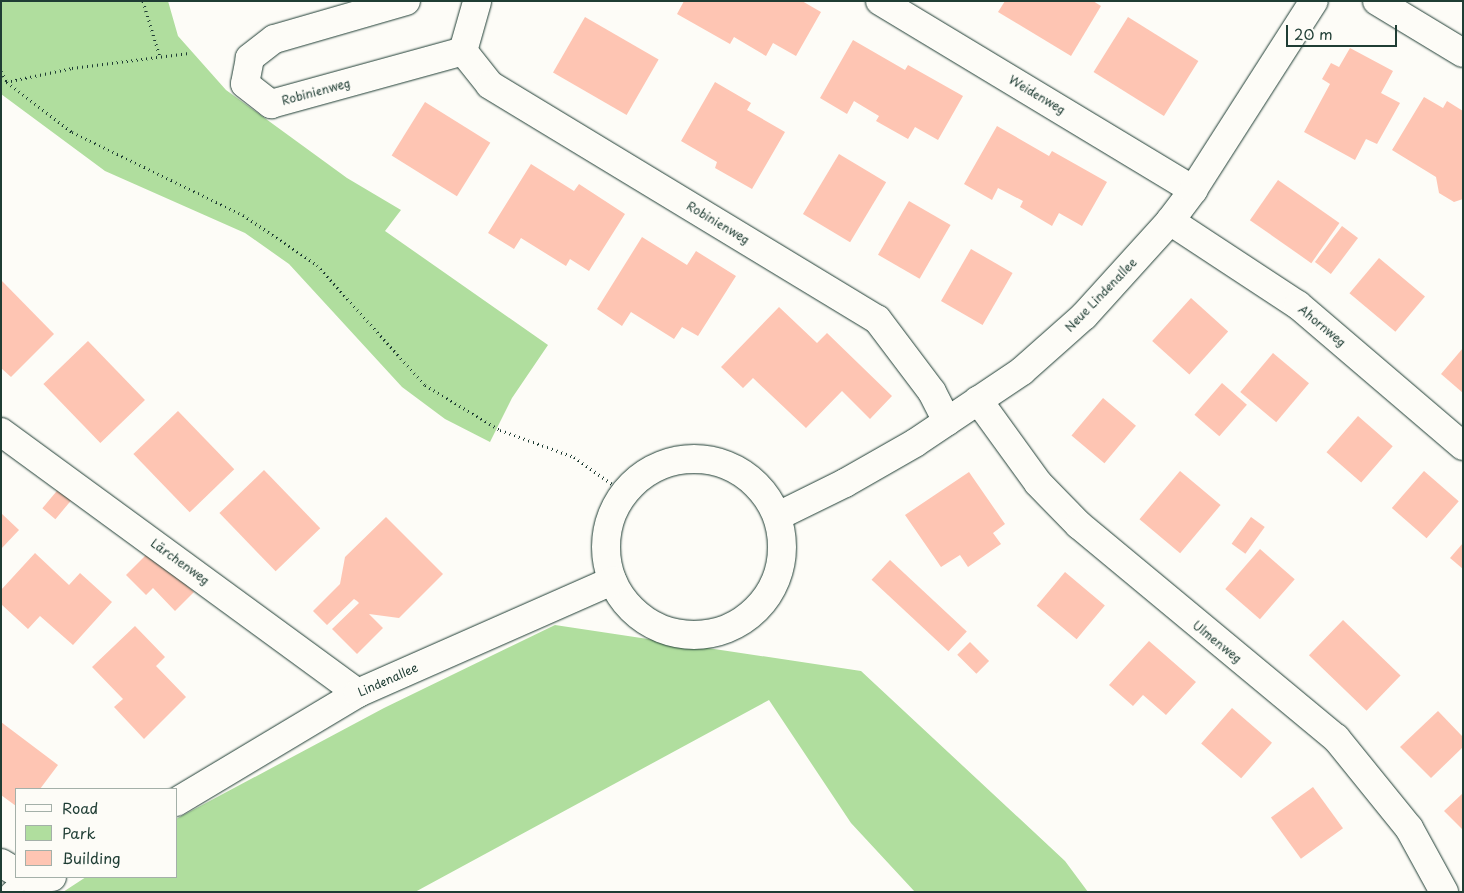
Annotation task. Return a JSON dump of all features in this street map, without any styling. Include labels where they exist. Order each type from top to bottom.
[{"type":"street","name":"Robinienweg","points":[[406,1],[274,39],[250,58],[245,84],[271,104],[463,51],[490,85],[877,319],[932,392],[947,421]]},
{"type":"street","points":[[463,51],[478,1]]},
{"type":"street","name":"Weidenweg","points":[[880,1],[1193,190]]},
{"type":"street","name":"Neue Lindenallee","points":[[778,516],[845,483],[947,421],[1022,371],[1084,316],[1170,221],[1193,190],[1314,1]]},
{"type":"street","points":[[1377,1],[1463,53]]},
{"type":"street","name":"Ahornweg","points":[[1170,221],[1298,306],[1463,446]]},
{"type":"street","name":"Ulmenweg","points":[[978,400],[1038,483],[1079,525],[1336,738],[1408,828],[1444,892]]},
{"type":"street","name":"Lärchenweg","points":[[1,432],[358,693]]},
{"type":"street","points":[[677,460],[708,460],[738,470],[762,490],[778,516],[783,543],[780,570],[769,596],[750,616],[727,630],[691,634],[673,633],[647,622],[626,604],[612,581],[606,550],[610,520],[624,492],[655,468],[677,460]]},
{"type":"street","name":"Lindenallee","points":[[178,801],[358,693],[612,581]]},
{"type":"street","points":[[1,863],[15,871]]},
{"type":"lane","points":[[9,892],[24,878]]},
{"type":"path","points":[[143,1],[160,57]]},
{"type":"path","points":[[1,84],[72,68],[189,53]]},
{"type":"path","points":[[1,71],[7,82],[72,132],[243,215],[317,265],[424,385],[500,430],[574,457],[612,484]]},
{"type":"green space","points":[[1,1],[168,1],[178,36],[226,90],[347,178],[401,210],[385,231],[548,345],[512,398],[490,442],[445,419],[402,387],[289,264],[245,233],[105,171],[1,94]]},
{"type":"green space","points":[[555,625],[861,671],[1065,861],[1088,892],[915,892],[851,823],[769,700],[415,892],[63,892],[84,878],[178,878],[178,818],[384,708]]},
{"type":"building","points":[[684,1],[802,1],[821,12],[796,56],[773,43],[766,56],[734,37],[730,44],[677,14]]},
{"type":"building","points":[[1005,1],[1093,1],[1101,6],[1071,56],[998,12]]},
{"type":"building","points":[[585,17],[659,60],[627,115],[553,72]]},
{"type":"building","points":[[1128,17],[1198,61],[1164,116],[1094,72]]},
{"type":"building","points":[[853,40],[905,70],[908,65],[963,96],[938,140],[915,127],[908,139],[876,121],[879,116],[854,101],[847,114],[820,98]]},
{"type":"building","points":[[1350,48],[1393,71],[1381,93],[1400,103],[1377,144],[1366,139],[1355,160],[1304,132],[1330,84],[1322,79],[1331,63],[1339,67]]},
{"type":"building","points":[[715,82],[751,103],[747,110],[785,132],[752,189],[715,168],[717,162],[681,141]]},
{"type":"building","points":[[1424,97],[1443,108],[1447,101],[1463,111],[1463,199],[1454,202],[1439,193],[1436,177],[1392,150]]},
{"type":"building","points":[[425,102],[490,143],[457,196],[392,155]]},
{"type":"building","points":[[997,126],[1049,156],[1052,151],[1107,182],[1082,226],[1059,213],[1052,226],[1020,207],[1023,201],[998,188],[992,200],[964,184]]},
{"type":"building","points":[[839,154],[886,182],[850,242],[803,214]]},
{"type":"building","points":[[531,164],[574,191],[579,184],[625,214],[589,271],[570,259],[566,266],[521,238],[514,249],[488,233]]},
{"type":"building","points":[[1278,180],[1339,223],[1311,263],[1250,220]]},
{"type":"building","points":[[909,201],[951,225],[920,279],[878,255]]},
{"type":"building","points":[[1342,226],[1358,238],[1331,274],[1315,262]]},
{"type":"building","points":[[642,237],[687,265],[696,251],[736,276],[698,336],[682,327],[674,339],[631,312],[622,326],[597,309]]},
{"type":"building","points":[[971,249],[1013,273],[983,325],[941,301]]},
{"type":"building","points":[[1379,258],[1425,297],[1395,332],[1349,293]]},
{"type":"building","points":[[1,280],[54,334],[11,377],[1,368]]},
{"type":"building","points":[[1191,298],[1228,331],[1189,375],[1152,341]]},
{"type":"building","points":[[779,307],[817,343],[827,333],[892,396],[870,419],[842,391],[806,428],[753,378],[743,388],[721,367]]},
{"type":"building","points":[[88,341],[145,400],[100,443],[43,384]]},
{"type":"building","points":[[1463,348],[1463,393],[1441,374]]},
{"type":"building","points":[[1273,353],[1309,383],[1276,422],[1240,392]]},
{"type":"building","points":[[1222,383],[1247,405],[1219,436],[1194,415]]},
{"type":"building","points":[[1103,398],[1136,426],[1104,463],[1072,436]]},
{"type":"building","points":[[178,411],[234,469],[190,512],[133,454]]},
{"type":"building","points":[[1358,416],[1393,446],[1361,482],[1327,452]]},
{"type":"building","points":[[264,470],[320,528],[276,571],[219,513]]},
{"type":"building","points":[[1180,471],[1221,505],[1180,553],[1140,519]]},
{"type":"building","points":[[1424,471],[1459,501],[1427,538],[1392,508]]},
{"type":"building","points":[[969,472],[1005,524],[993,533],[1001,544],[968,567],[960,555],[941,567],[905,515]]},
{"type":"building","points":[[61,486],[74,497],[55,519],[42,508]]},
{"type":"building","points":[[1,513],[19,530],[1,549]]},
{"type":"building","points":[[386,517],[443,574],[399,618],[369,614],[383,628],[357,654],[332,629],[359,603],[357,601],[354,599],[327,625],[313,611],[340,584],[345,557]]},
{"type":"building","points":[[1251,517],[1265,527],[1245,554],[1232,544]]},
{"type":"building","points":[[1463,543],[1463,569],[1450,558]]},
{"type":"building","points":[[1260,549],[1295,579],[1260,619],[1225,589]]},
{"type":"building","points":[[150,551],[194,592],[175,611],[153,588],[146,595],[126,575]]},
{"type":"building","points":[[35,553],[69,585],[80,573],[112,602],[73,645],[40,616],[28,629],[1,604],[1,590]]},
{"type":"building","points":[[890,560],[967,632],[948,651],[872,580]]},
{"type":"building","points":[[1065,572],[1105,605],[1077,639],[1037,606]]},
{"type":"building","points":[[1343,620],[1401,676],[1367,711],[1309,655]]},
{"type":"building","points":[[135,626],[165,657],[156,666],[186,697],[144,739],[114,707],[123,699],[92,667]]},
{"type":"building","points":[[1149,641],[1196,682],[1166,715],[1143,695],[1133,706],[1109,685]]},
{"type":"building","points":[[970,642],[989,661],[976,674],[957,655]]},
{"type":"building","points":[[1232,708],[1272,743],[1241,778],[1201,743]]},
{"type":"building","points":[[1438,711],[1463,737],[1463,747],[1431,778],[1400,747]]},
{"type":"building","points":[[1,722],[58,765],[41,788],[15,788],[15,805],[1,795]]},
{"type":"building","points":[[1313,787],[1343,828],[1301,859],[1271,818]]},
{"type":"building","points":[[1463,793],[1463,830],[1444,811]]}]
